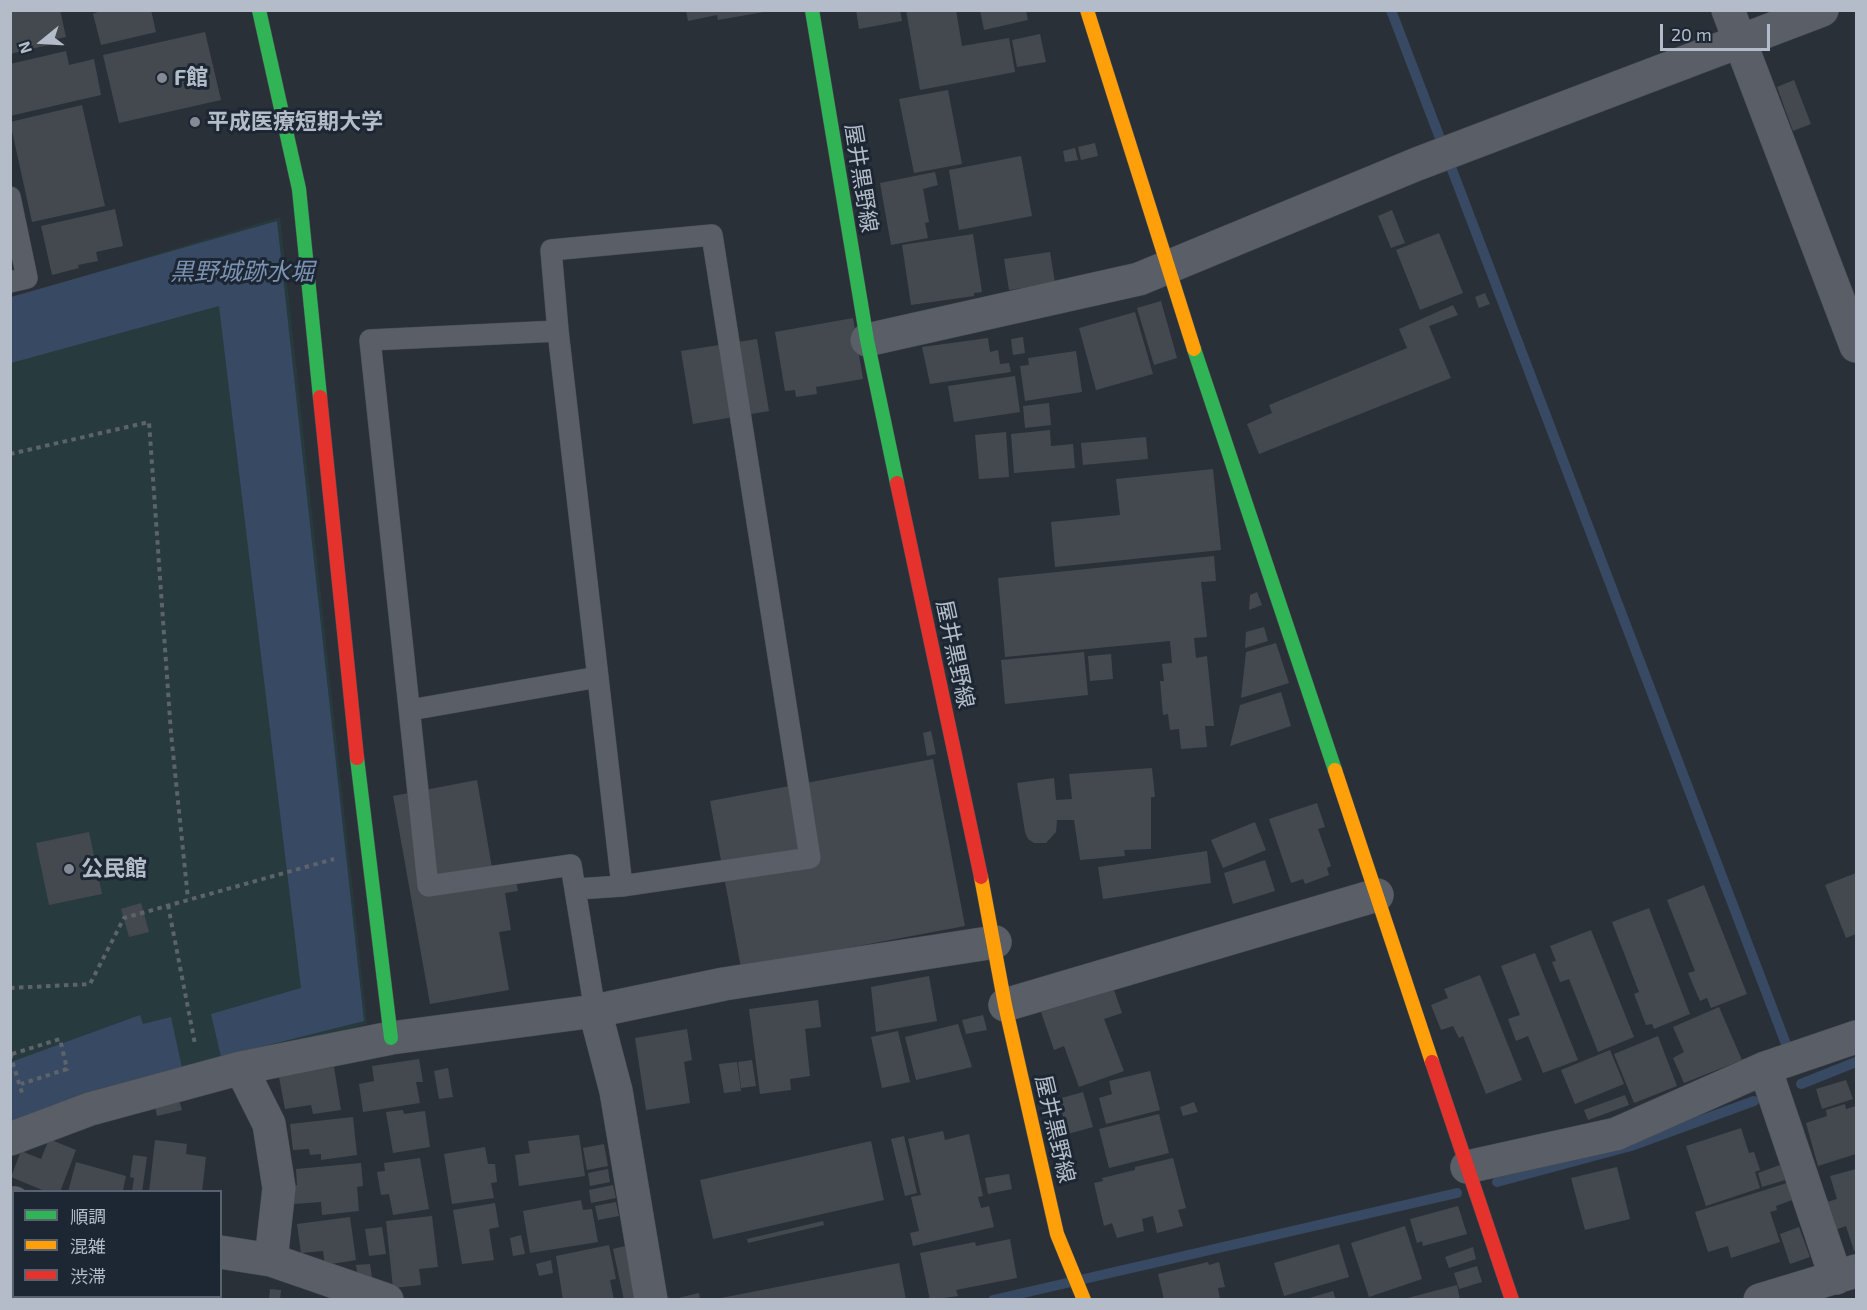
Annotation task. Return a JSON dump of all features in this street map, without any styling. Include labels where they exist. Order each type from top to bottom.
[{"type":"street","points":[[259,10],[299,189],[367,850],[391,1038]]},
{"type":"street","name":"屋井黒野線","points":[[812,10],[867,340],[995,942],[1005,1005],[1058,1234],[1084,1299]]},
{"type":"street","points":[[1087,10],[1166,267],[1512,1299]]},
{"type":"street","points":[[867,340],[1139,279],[1417,164],[1734,25],[1822,10]]},
{"type":"street","points":[[1734,25],[1857,346]]},
{"type":"street","points":[[1005,1005],[1377,895]]},
{"type":"street","points":[[10,1139],[90,1109],[241,1068],[391,1038],[595,1011],[724,984],[995,942]]},
{"type":"street","points":[[595,1011],[616,1091],[651,1299]]},
{"type":"street","points":[[1467,1167],[1616,1134],[1766,1068],[1857,1037]]},
{"type":"street","points":[[241,1068],[269,1124],[279,1188],[271,1260]]},
{"type":"street","points":[[1760,1299],[1846,1275],[1766,1068]]},
{"type":"street","points":[[222,1252],[271,1260],[387,1299]]},
{"type":"lane","points":[[10,196],[27,278],[10,282]]},
{"type":"lane","points":[[577,889],[622,886],[810,858],[712,235],[551,250],[558,331],[622,886]]},
{"type":"lane","points":[[558,331],[370,340],[429,886],[571,865],[577,889],[595,1011]]},
{"type":"lane","points":[[410,710],[598,677]]},
{"type":"path","points":[[10,454],[149,422],[171,733],[188,899]]},
{"type":"path","points":[[10,988],[90,984],[124,918],[367,850]]},
{"type":"path","points":[[168,905],[197,1052]]},
{"type":"path","points":[[17,1098],[23,1096],[11,1054],[60,1039],[67,1069],[21,1084]]},
{"type":"green space","points":[[280,217],[367,1024],[11,1126],[11,298]]},
{"type":"water","name":"黒野城跡水堀","points":[[277,221],[364,1021],[221,1057],[211,1014],[301,988],[219,306],[11,363],[11,297]]},
{"type":"water","points":[[140,1015],[143,1024],[171,1017],[182,1068],[11,1122],[11,1062]]},
{"type":"building","points":[[10,10],[60,10],[66,37],[56,39],[57,43],[10,54]]},
{"type":"building","points":[[102,10],[151,10],[156,32],[101,45],[93,14]]},
{"type":"building","points":[[686,10],[764,10],[764,12],[718,20],[717,15],[688,21]]},
{"type":"building","points":[[856,10],[900,10],[902,21],[859,29]]},
{"type":"building","points":[[906,10],[956,10],[962,46],[1009,38],[1015,72],[920,90]]},
{"type":"building","points":[[980,10],[1026,10],[1028,20],[984,30]]},
{"type":"building","name":"F館","points":[[205,32],[221,100],[119,123],[103,55]]},
{"type":"building","points":[[1040,34],[1046,62],[1017,67],[1012,40]]},
{"type":"building","points":[[66,51],[69,65],[94,59],[101,95],[10,116],[10,64]]},
{"type":"building","points":[[1794,80],[1811,124],[1793,131],[1777,87]]},
{"type":"building","points":[[948,90],[962,164],[914,173],[899,99]]},
{"type":"building","points":[[82,105],[105,206],[32,222],[10,122]]},
{"type":"building","points":[[1095,143],[1098,156],[1081,160],[1078,147]]},
{"type":"building","points":[[1075,148],[1078,160],[1065,162],[1063,151]]},
{"type":"building","points":[[1021,156],[1032,216],[959,230],[949,170]]},
{"type":"building","points":[[935,172],[938,185],[923,189],[929,222],[925,223],[928,238],[891,245],[880,183]]},
{"type":"building","points":[[115,209],[123,246],[96,252],[98,261],[78,265],[79,268],[52,275],[41,226]]},
{"type":"building","points":[[1392,210],[1405,243],[1391,248],[1378,216]]},
{"type":"building","points":[[1439,233],[1463,293],[1420,310],[1396,250]]},
{"type":"building","points":[[973,234],[982,292],[974,293],[974,296],[911,305],[902,245]]},
{"type":"building","points":[[1050,252],[1055,283],[1009,290],[1004,259]]},
{"type":"building","points":[[1485,293],[1490,304],[1479,308],[1475,297]]},
{"type":"building","points":[[1161,301],[1177,358],[1154,365],[1137,308]]},
{"type":"building","points":[[1453,305],[1458,315],[1429,326],[1451,378],[1259,454],[1247,424],[1272,413],[1269,405],[1407,348],[1399,329]]},
{"type":"building","points":[[1135,312],[1153,374],[1096,390],[1079,328]]},
{"type":"building","points":[[853,318],[863,379],[816,387],[817,394],[796,397],[795,390],[785,391],[775,332]]},
{"type":"building","points":[[1023,337],[1025,353],[1013,355],[1011,339]]},
{"type":"building","points":[[988,338],[990,352],[998,350],[1000,364],[1009,363],[1011,372],[930,384],[922,347]]},
{"type":"building","points":[[757,339],[769,411],[693,424],[681,351]]},
{"type":"building","points":[[1076,351],[1082,392],[1025,401],[1020,366],[1029,365],[1028,358]]},
{"type":"building","points":[[1015,376],[1020,412],[954,422],[948,386]]},
{"type":"building","points":[[1049,403],[1051,425],[1025,428],[1023,406]]},
{"type":"building","points":[[1050,430],[1051,446],[1073,444],[1075,468],[1014,473],[1011,434]]},
{"type":"building","points":[[1006,432],[1009,477],[979,479],[975,435]]},
{"type":"building","points":[[1146,437],[1148,459],[1083,465],[1081,443]]},
{"type":"building","points":[[1213,469],[1221,550],[1055,567],[1051,522],[1120,515],[1116,479]]},
{"type":"building","points":[[1214,556],[1216,581],[1201,582],[1207,637],[1194,638],[1196,658],[1207,656],[1214,726],[1205,726],[1207,747],[1181,749],[1179,729],[1170,730],[1168,714],[1163,715],[1160,681],[1164,681],[1162,664],[1172,663],[1170,641],[1005,657],[998,578]]},
{"type":"building","points":[[1257,592],[1262,605],[1249,610],[1250,595]]},
{"type":"building","points":[[1264,627],[1268,641],[1245,648],[1246,632]]},
{"type":"building","points":[[1276,643],[1289,683],[1241,698],[1246,652]]},
{"type":"building","points":[[1084,652],[1088,695],[1005,704],[1001,660]]},
{"type":"building","points":[[1111,654],[1113,679],[1090,681],[1088,656]]},
{"type":"building","points":[[1281,692],[1291,726],[1230,746],[1240,705]]},
{"type":"building","points":[[931,731],[936,754],[927,756],[923,733]]},
{"type":"building","points":[[933,759],[965,926],[741,968],[710,801]]},
{"type":"building","points":[[1152,768],[1155,797],[1151,797],[1151,849],[1124,850],[1125,856],[1080,860],[1074,820],[1057,820],[1056,832],[1046,843],[1034,843],[1028,839],[1017,783],[1054,778],[1056,800],[1072,799],[1069,774]]},
{"type":"building","points":[[477,780],[493,874],[514,871],[518,891],[505,893],[511,930],[499,932],[509,990],[430,1004],[393,796]]},
{"type":"building","points":[[1317,803],[1325,827],[1318,829],[1331,866],[1327,868],[1329,875],[1305,884],[1303,879],[1291,883],[1269,819]]},
{"type":"building","points":[[1255,822],[1266,850],[1223,868],[1211,840]]},
{"type":"building","name":"公民館","points":[[89,832],[102,894],[49,905],[36,843]]},
{"type":"building","points":[[1207,851],[1211,883],[1103,899],[1098,867]]},
{"type":"building","points":[[1265,860],[1275,891],[1233,904],[1224,873]]},
{"type":"building","points":[[1856,873],[1856,934],[1846,938],[1825,885]]},
{"type":"building","points":[[1704,885],[1747,994],[1711,1008],[1707,998],[1700,1001],[1688,973],[1695,971],[1667,900]]},
{"type":"building","points":[[141,903],[149,932],[129,937],[121,909]]},
{"type":"building","points":[[1649,908],[1690,1014],[1654,1029],[1652,1024],[1646,1025],[1634,994],[1639,992],[1612,922]]},
{"type":"building","points":[[1591,930],[1634,1037],[1598,1052],[1569,979],[1560,982],[1552,962],[1556,961],[1550,946]]},
{"type":"building","points":[[1535,953],[1578,1060],[1543,1073],[1528,1036],[1516,1041],[1508,1019],[1520,1015],[1501,966]]},
{"type":"building","points":[[1480,975],[1522,1080],[1486,1094],[1463,1036],[1459,1038],[1453,1026],[1441,1030],[1431,1005],[1448,998],[1444,989]]},
{"type":"building","points":[[929,976],[937,1021],[876,1032],[871,987]]},
{"type":"building","points":[[1114,990],[1122,1013],[1104,1019],[1124,1071],[1079,1087],[1064,1046],[1054,1050],[1041,1012]]},
{"type":"building","points":[[818,1000],[821,1027],[805,1029],[810,1076],[790,1079],[791,1090],[760,1094],[749,1009]]},
{"type":"building","points":[[1719,1007],[1742,1060],[1684,1083],[1673,1058],[1684,1052],[1673,1027]]},
{"type":"building","points":[[983,1015],[987,1030],[966,1034],[962,1020]]},
{"type":"building","points":[[958,1024],[972,1067],[916,1080],[905,1037]]},
{"type":"building","points":[[687,1029],[692,1060],[684,1062],[690,1103],[646,1110],[635,1038]]},
{"type":"building","points":[[898,1031],[910,1082],[882,1088],[871,1037]]},
{"type":"building","points":[[1658,1036],[1677,1086],[1634,1103],[1614,1054]]},
{"type":"building","points":[[1610,1050],[1624,1084],[1575,1104],[1561,1070]]},
{"type":"building","points":[[419,1059],[423,1082],[416,1082],[420,1103],[363,1112],[359,1084],[374,1081],[372,1066]]},
{"type":"building","points":[[752,1060],[756,1086],[741,1088],[738,1062]]},
{"type":"building","points":[[737,1062],[741,1091],[724,1093],[719,1064]]},
{"type":"building","points":[[334,1067],[341,1110],[313,1114],[311,1105],[285,1109],[279,1077]]},
{"type":"building","points":[[448,1068],[453,1097],[439,1099],[434,1071]]},
{"type":"building","points":[[1150,1071],[1160,1110],[1106,1124],[1099,1098],[1112,1094],[1109,1081]]},
{"type":"building","points":[[1846,1080],[1853,1099],[1822,1109],[1816,1089]]},
{"type":"building","points":[[1083,1092],[1093,1127],[1068,1134],[1058,1099]]},
{"type":"building","points":[[1625,1095],[1629,1105],[1588,1120],[1584,1110]]},
{"type":"building","points":[[179,1100],[182,1110],[157,1116],[155,1106]]},
{"type":"building","points":[[1194,1102],[1198,1112],[1183,1116],[1180,1107]]},
{"type":"building","points":[[1845,1104],[1846,1109],[1856,1106],[1856,1154],[1818,1166],[1806,1123],[1827,1116],[1826,1110]]},
{"type":"building","points":[[403,1110],[404,1114],[425,1111],[430,1147],[393,1153],[386,1112]]},
{"type":"building","points":[[1159,1114],[1169,1153],[1109,1168],[1099,1129]]},
{"type":"building","points":[[353,1117],[357,1155],[321,1160],[321,1154],[310,1155],[309,1149],[293,1150],[290,1124]]},
{"type":"building","points":[[1741,1128],[1749,1153],[1754,1152],[1760,1170],[1755,1172],[1760,1188],[1706,1206],[1686,1146]]},
{"type":"building","points":[[943,1131],[945,1140],[969,1134],[983,1196],[978,1197],[981,1208],[989,1206],[994,1227],[913,1246],[910,1233],[919,1231],[911,1197],[921,1195],[908,1139]]},
{"type":"building","points":[[579,1135],[585,1176],[519,1186],[515,1155],[530,1153],[528,1141]]},
{"type":"building","points":[[904,1136],[917,1193],[905,1196],[891,1139]]},
{"type":"building","points":[[49,1139],[76,1150],[61,1190],[42,1190],[11,1177],[21,1151],[41,1159]]},
{"type":"building","points":[[155,1140],[187,1144],[186,1154],[206,1157],[202,1190],[149,1190]]},
{"type":"building","points":[[871,1141],[884,1200],[713,1239],[700,1180]]},
{"type":"building","points":[[604,1144],[608,1166],[587,1170],[583,1148]]},
{"type":"building","points":[[485,1147],[488,1164],[495,1164],[497,1182],[491,1183],[494,1198],[452,1204],[444,1154]]},
{"type":"building","points":[[133,1155],[147,1157],[142,1190],[132,1190],[134,1178],[130,1177]]},
{"type":"building","points":[[420,1158],[429,1209],[393,1215],[389,1194],[381,1195],[377,1172],[385,1171],[384,1163]]},
{"type":"building","points":[[1173,1158],[1186,1208],[1178,1210],[1183,1226],[1157,1233],[1153,1216],[1142,1219],[1144,1231],[1117,1238],[1112,1223],[1104,1226],[1094,1183],[1103,1181],[1102,1178],[1135,1170],[1135,1167]]},
{"type":"building","points":[[76,1162],[126,1176],[123,1190],[69,1190]]},
{"type":"building","points":[[361,1163],[363,1186],[357,1187],[359,1211],[322,1215],[321,1202],[294,1204],[293,1186],[297,1185],[296,1169]]},
{"type":"building","points":[[1780,1165],[1785,1180],[1762,1187],[1758,1173]]},
{"type":"building","points":[[1617,1167],[1630,1219],[1585,1230],[1571,1178]]},
{"type":"building","points":[[608,1169],[610,1182],[590,1186],[588,1173]]},
{"type":"building","points":[[1856,1169],[1856,1250],[1854,1251],[1846,1226],[1835,1230],[1827,1202],[1837,1199],[1830,1176]]},
{"type":"building","points":[[1009,1174],[1012,1189],[988,1194],[985,1178]]},
{"type":"building","points":[[1787,1183],[1792,1200],[1776,1206],[1777,1210],[1770,1212],[1780,1242],[1731,1258],[1728,1246],[1708,1252],[1695,1212]]},
{"type":"building","points":[[613,1185],[616,1198],[591,1203],[589,1190]]},
{"type":"building","points":[[581,1200],[583,1210],[592,1209],[598,1242],[530,1253],[523,1211]]},
{"type":"building","points":[[616,1202],[619,1216],[598,1220],[595,1206]]},
{"type":"building","points":[[495,1203],[499,1227],[489,1229],[494,1260],[462,1264],[453,1210]]},
{"type":"building","points":[[1458,1206],[1467,1234],[1423,1246],[1422,1241],[1417,1243],[1410,1219]]},
{"type":"building","points":[[432,1216],[438,1267],[419,1269],[421,1285],[393,1288],[386,1221]]},
{"type":"building","points":[[350,1217],[356,1260],[325,1265],[323,1251],[301,1253],[297,1224]]},
{"type":"building","points":[[823,1221],[824,1225],[748,1243],[747,1239]]},
{"type":"building","points":[[1405,1226],[1422,1279],[1369,1297],[1351,1243]]},
{"type":"building","points":[[382,1227],[386,1254],[369,1256],[365,1229]]},
{"type":"building","points":[[1799,1227],[1810,1257],[1790,1264],[1780,1234]]},
{"type":"building","points":[[521,1235],[525,1254],[513,1256],[510,1238]]},
{"type":"building","points":[[1010,1239],[1017,1278],[956,1290],[958,1296],[930,1300],[920,1253],[975,1242],[976,1246]]},
{"type":"building","points":[[1339,1244],[1349,1277],[1284,1296],[1274,1263]]},
{"type":"building","points":[[609,1245],[616,1279],[610,1280],[614,1300],[563,1300],[556,1256]]},
{"type":"building","points":[[625,1246],[636,1299],[634,1300],[624,1300],[613,1249]]},
{"type":"building","points":[[1473,1247],[1476,1259],[1449,1268],[1445,1257]]},
{"type":"building","points":[[551,1260],[553,1273],[539,1276],[536,1264]]},
{"type":"building","points":[[1208,1262],[1209,1265],[1219,1262],[1225,1287],[1218,1288],[1220,1300],[1164,1300],[1158,1274]]},
{"type":"building","points":[[899,1263],[906,1300],[721,1300],[721,1298]]},
{"type":"building","points":[[370,1264],[372,1277],[358,1277],[356,1265]]},
{"type":"building","points":[[1477,1266],[1482,1282],[1459,1289],[1454,1273]]},
{"type":"building","points":[[1457,1285],[1460,1300],[1404,1300],[1404,1299]]},
{"type":"building","points":[[270,1289],[281,1290],[280,1300],[269,1300]]},
{"type":"building","points":[[1333,1291],[1336,1300],[1306,1300],[1306,1299]]},
{"type":"building","points":[[699,1293],[700,1300],[674,1300],[674,1299]]},
{"type":"building","points":[[33,1298],[99,1298],[33,1300]]},
{"type":"building","points":[[116,1298],[156,1298],[156,1300],[116,1300]]},
{"type":"waterway","points":[[1391,10],[1786,1044]]},
{"type":"waterway","points":[[1801,1084],[1856,1062]]},
{"type":"waterway","points":[[1497,1182],[1631,1146],[1754,1101]]},
{"type":"waterway","points":[[993,1300],[1457,1193]]},
{"type":"traffic: fast","points":[[259,10],[299,189],[320,397]]},
{"type":"traffic: fast","points":[[812,10],[867,340],[897,483]]},
{"type":"traffic: fast","points":[[1194,349],[1335,770]]},
{"type":"traffic: fast","points":[[357,758],[391,1038]]},
{"type":"traffic: slow","points":[[1087,10],[1194,349]]},
{"type":"traffic: slow","points":[[1335,770],[1432,1062]]},
{"type":"traffic: slow","points":[[981,877],[1005,1005],[1057,1234],[1084,1300]]},
{"type":"traffic: jam","points":[[320,397],[357,758]]},
{"type":"traffic: jam","points":[[897,483],[981,877]]},
{"type":"traffic: jam","points":[[1432,1062],[1512,1300]]},
{"type":"place","name":"F館","points":[[162,78]]},
{"type":"place","name":"平成医療短期大学","points":[[195,122]]},
{"type":"place","name":"公民館","points":[[69,869]]}]
